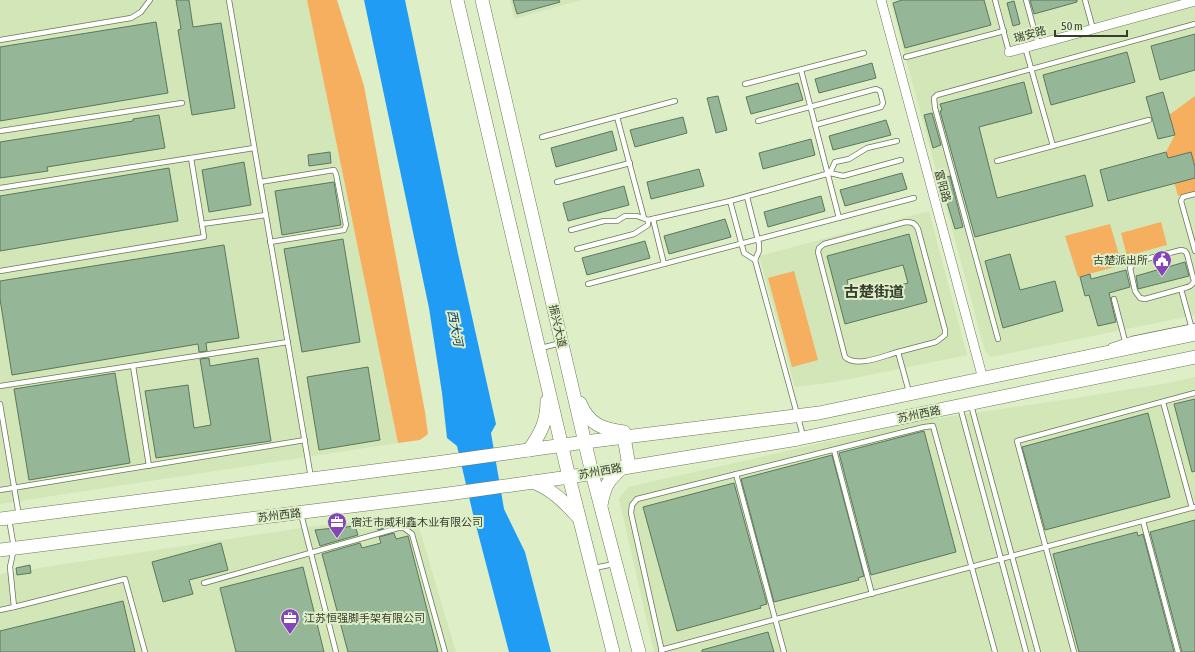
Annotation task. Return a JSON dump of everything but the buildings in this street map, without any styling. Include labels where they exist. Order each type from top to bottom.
[{"type":"main road","points":[[457,0],[569,477],[612,652]]},
{"type":"main road","name":"振兴大道","points":[[482,0],[592,473],[638,652]]},
{"type":"main road","name":"苏州西路","points":[[9,517],[444,462],[524,450],[819,412],[1083,357],[1194,330]]},
{"type":"main road","name":"苏州西路","points":[[0,550],[448,494],[569,477],[626,466],[803,438],[1195,357]]},
{"type":"main road","points":[[524,450],[538,438],[547,413],[546,377]]},
{"type":"main road","points":[[571,383],[583,412],[596,424],[608,430],[646,434]]},
{"type":"main road","points":[[601,507],[604,490],[609,481],[626,466],[624,437]]},
{"type":"main road","points":[[527,483],[545,487],[555,494],[580,519]]},
{"type":"street","name":"富阳路","points":[[881,0],[983,378]]},
{"type":"street","name":"瑞安路","points":[[1009,52],[1195,1]]},
{"type":"lane","points":[[0,40],[131,18],[141,12],[150,0]]},
{"type":"lane","points":[[229,0],[311,478]]},
{"type":"lane","points":[[995,0],[1009,52]]},
{"type":"lane","points":[[1026,0],[1038,44]]},
{"type":"lane","points":[[1085,0],[1093,29]]},
{"type":"lane","points":[[998,339],[934,103],[934,98],[937,95],[1195,24]]},
{"type":"lane","points":[[906,57],[1004,31]]},
{"type":"lane","points":[[1025,47],[1053,146]]},
{"type":"lane","points":[[745,84],[864,53]]},
{"type":"lane","points":[[801,70],[829,174],[839,218]]},
{"type":"lane","points":[[758,121],[876,89],[880,92],[883,98],[881,107],[815,125]]},
{"type":"lane","points":[[542,138],[675,102]]},
{"type":"lane","points":[[0,131],[182,103]]},
{"type":"lane","points":[[617,117],[630,163],[664,264]]},
{"type":"lane","points":[[997,161],[1149,120]]},
{"type":"lane","points":[[829,174],[835,162],[849,158],[867,148],[897,141]]},
{"type":"lane","points":[[0,188],[254,148]]},
{"type":"lane","points":[[0,271],[204,237],[191,158]]},
{"type":"lane","points":[[571,230],[604,221],[618,221],[625,216],[637,216],[648,219],[747,197],[829,174],[843,176],[901,160]]},
{"type":"lane","points":[[557,182],[630,163]]},
{"type":"lane","points":[[260,182],[334,170],[346,225],[344,230],[270,242]]},
{"type":"lane","points":[[1195,194],[1183,197],[1182,201],[1195,251]]},
{"type":"lane","points":[[747,197],[758,240],[759,251],[755,260],[803,438]]},
{"type":"lane","points":[[588,284],[914,198]]},
{"type":"lane","points":[[730,201],[744,253],[755,260]]},
{"type":"lane","points":[[202,224],[266,215]]},
{"type":"lane","points":[[577,249],[634,234],[648,225],[648,219]]},
{"type":"lane","points":[[906,222],[916,224],[945,334],[936,342],[898,352],[860,362],[848,360],[845,357],[818,252],[819,248],[824,244],[906,222]]},
{"type":"lane","points":[[1181,250],[1187,254],[1194,281],[1190,286],[1181,289],[1144,299],[1140,298],[1135,291],[1130,268],[1135,262],[1181,250]]},
{"type":"lane","points":[[1083,357],[1125,341],[1194,330],[1181,289]]},
{"type":"lane","points":[[1114,299],[1125,341]]},
{"type":"lane","points":[[0,386],[288,342]]},
{"type":"lane","points":[[539,348],[562,342]]},
{"type":"lane","points":[[898,352],[910,394]]},
{"type":"lane","points":[[133,366],[149,466]]},
{"type":"lane","points":[[1074,652],[1017,441],[1195,393]]},
{"type":"lane","points":[[995,652],[971,567],[934,426],[924,427],[736,474],[637,500],[632,505],[631,513],[662,651],[775,619],[872,594],[971,567],[1193,508],[1163,402]]},
{"type":"lane","points":[[0,404],[14,488],[9,517],[14,548],[10,567],[14,607]]},
{"type":"lane","points":[[965,404],[1013,556],[1038,652]]},
{"type":"lane","points":[[965,404],[1001,559],[1026,652]]},
{"type":"lane","points":[[0,490],[305,440]]},
{"type":"lane","points":[[834,450],[872,594]]},
{"type":"lane","points":[[736,474],[784,652]]},
{"type":"lane","points":[[301,512],[336,652]]},
{"type":"lane","points":[[1143,521],[1178,652]]},
{"type":"lane","points":[[204,583],[398,528],[404,528],[412,534],[444,652]]},
{"type":"lane","points":[[592,569],[616,564]]},
{"type":"lane","points":[[0,610],[125,579],[145,652]]},
{"type":"shaded area","points":[[0,0],[307,0],[398,443],[0,504]]},
{"type":"shaded area","points":[[307,0],[337,0],[364,86],[425,412],[428,434],[420,440],[398,443]]},
{"type":"shaded area","points":[[510,0],[581,0],[514,19]]},
{"type":"shaded area","points":[[890,0],[1195,0],[1195,315],[991,357],[985,351]]},
{"type":"shaded area","points":[[1195,96],[1195,192],[1178,196],[1166,152],[1175,135],[1169,115]]},
{"type":"shaded area","points":[[929,211],[967,355],[835,382],[795,387],[759,256]]},
{"type":"shaded area","points":[[1161,222],[1167,245],[1127,256],[1121,233]]},
{"type":"shaded area","points":[[1110,224],[1122,265],[1078,277],[1065,236]]},
{"type":"shaded area","points":[[794,271],[818,360],[792,367],[768,278]]},
{"type":"shaded area","points":[[1195,377],[1195,652],[654,652],[619,499],[628,487],[919,421],[1070,399],[1168,383]]},
{"type":"shaded area","name":"江苏恒强脚手架有限公司","points":[[416,517],[456,652],[0,652],[0,574],[314,526]]},
{"type":"water","name":"西大河","points":[[364,0],[405,0],[458,254],[496,424],[491,433],[504,509],[525,552],[551,652],[509,652],[457,446],[447,438],[442,393],[429,308]]},
{"type":"place","name":"古楚派出所","points":[[1162,277]]},
{"type":"place","name":"宿迁市威利鑫木业有限公司","points":[[337,539]]},
{"type":"place","name":"江苏恒强脚手架有限公司","points":[[290,635]]},
{"type":"district","name":"古楚街道","points":[[874,292]]}]
